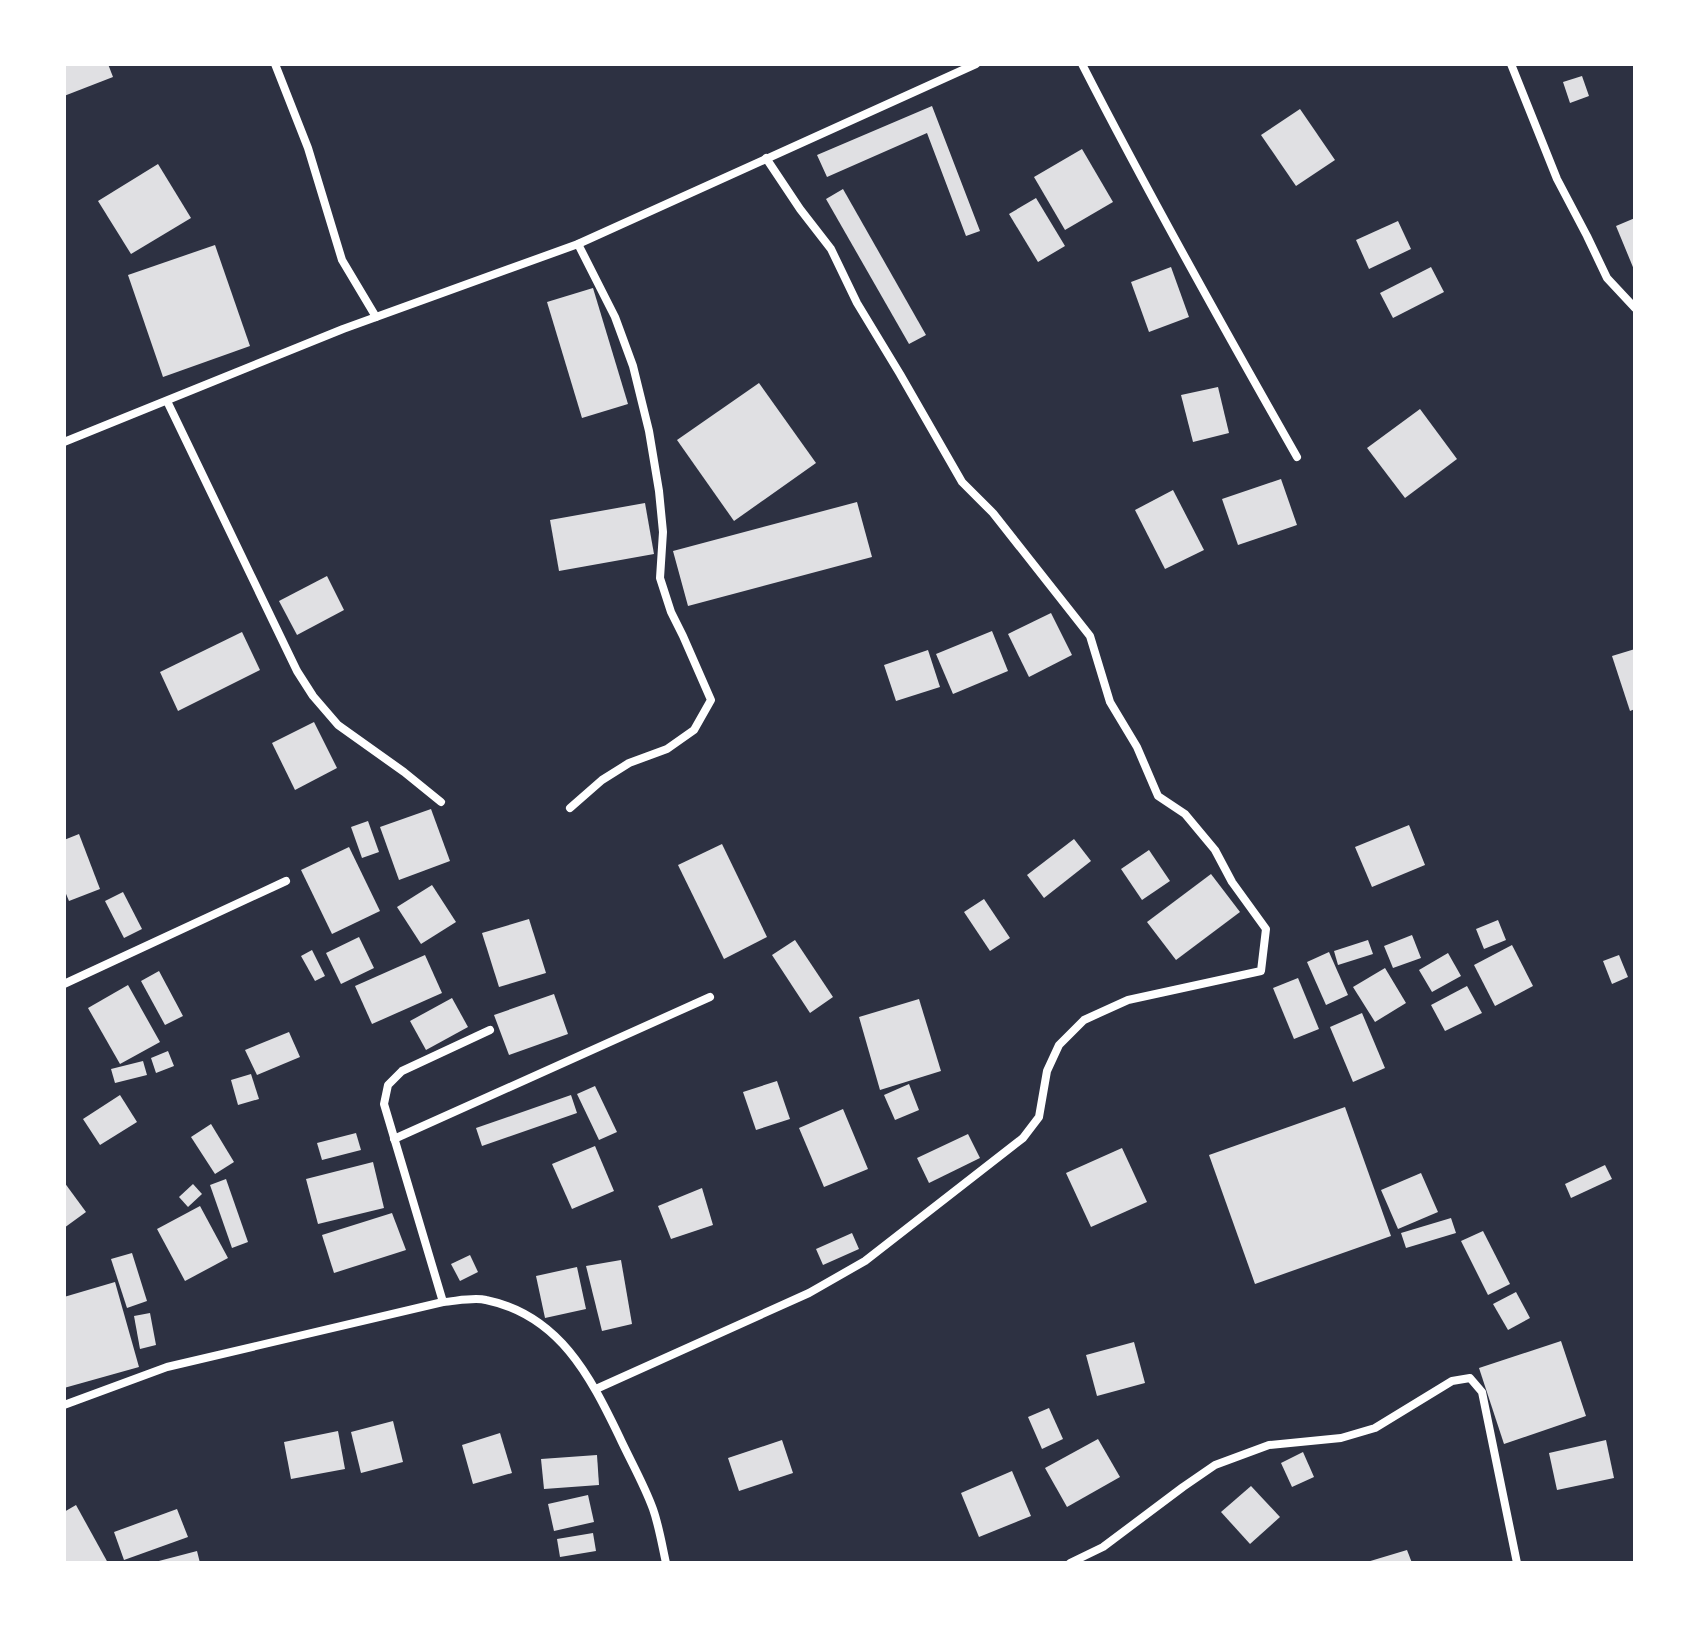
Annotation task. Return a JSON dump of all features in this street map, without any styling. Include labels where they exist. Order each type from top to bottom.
[{"type":"street","points":[[275,64],[308,148],[342,260],[376,317]]},
{"type":"street","points":[[64,442],[376,317],[578,244],[976,64]]},
{"type":"street","points":[[1082,64],[1175,241],[1297,457]]},
{"type":"street","points":[[1511,64],[1557,179],[1607,278],[1635,308]]},
{"type":"street","points":[[596,1389],[809,1293],[865,1261],[1023,1138],[1039,1117],[1047,1071],[1059,1045],[1084,1020],[1128,1000],[1261,971],[1266,929],[1232,882],[1215,850],[1185,814],[1158,796],[1137,747],[1110,702],[1090,636],[993,513],[962,482],[857,303],[831,249],[766,158]]},
{"type":"street","points":[[570,808],[602,780],[629,763],[667,749],[694,730],[711,700],[671,612],[660,578],[663,532],[659,491],[649,431],[633,366],[615,317],[578,244]]},
{"type":"street","points":[[167,401],[297,671],[313,696],[338,725],[441,802]]},
{"type":"street","points":[[64,984],[286,881]]},
{"type":"street","points":[[394,1139],[710,997]]},
{"type":"street","points":[[443,1302],[384,1104],[388,1085],[402,1071],[490,1030]]},
{"type":"street","points":[[64,1405],[167,1367],[443,1302],[484,1299],[521,1312],[573,1354],[596,1389],[653,1510],[666,1563]]},
{"type":"street","points":[[1070,1563],[1103,1547],[1215,1465],[1269,1445],[1341,1438],[1375,1428],[1452,1381],[1470,1378],[1482,1392],[1517,1563]]},
{"type":"building","points":[[64,64],[108,64],[113,77],[64,96]]},
{"type":"building","points":[[1582,76],[1589,96],[1570,103],[1563,82]]},
{"type":"building","points":[[932,106],[980,231],[966,236],[927,133],[827,177],[817,155]]},
{"type":"building","points":[[1300,109],[1335,160],[1296,186],[1261,135]]},
{"type":"building","points":[[1082,149],[1113,202],[1065,230],[1034,177]]},
{"type":"building","points":[[158,164],[191,218],[131,254],[98,201]]},
{"type":"building","points":[[843,189],[926,335],[909,344],[826,199]]},
{"type":"building","points":[[1036,198],[1065,246],[1038,262],[1009,214]]},
{"type":"building","points":[[1635,218],[1635,272],[1616,226]]},
{"type":"building","points":[[1398,221],[1411,249],[1369,269],[1356,240]]},
{"type":"building","points":[[215,245],[250,346],[163,377],[128,275]]},
{"type":"building","points":[[1171,267],[1189,317],[1149,332],[1131,282]]},
{"type":"building","points":[[1431,267],[1444,292],[1393,318],[1380,293]]},
{"type":"building","points":[[593,288],[628,404],[582,418],[547,302]]},
{"type":"building","points":[[759,383],[816,463],[734,521],[677,440]]},
{"type":"building","points":[[1218,387],[1229,433],[1193,442],[1181,395]]},
{"type":"building","points":[[1420,409],[1457,459],[1405,498],[1367,448]]},
{"type":"building","points":[[1281,479],[1297,525],[1238,545],[1222,499]]},
{"type":"building","points":[[1173,490],[1204,550],[1165,569],[1135,510]]},
{"type":"building","points":[[857,502],[872,557],[688,606],[673,551]]},
{"type":"building","points":[[645,503],[654,554],[559,571],[550,520]]},
{"type":"building","points":[[327,576],[344,610],[297,635],[279,601]]},
{"type":"building","points":[[1051,613],[1072,655],[1029,677],[1008,634]]},
{"type":"building","points":[[992,631],[1008,671],[953,694],[936,654]]},
{"type":"building","points":[[242,632],[260,670],[178,711],[160,672]]},
{"type":"building","points":[[1635,649],[1635,709],[1630,711],[1612,656]]},
{"type":"building","points":[[928,650],[940,687],[896,701],[884,665]]},
{"type":"building","points":[[314,722],[337,768],[295,790],[272,743]]},
{"type":"building","points":[[431,809],[450,861],[399,880],[380,827]]},
{"type":"building","points":[[368,821],[379,852],[362,858],[351,827]]},
{"type":"building","points":[[1409,825],[1425,865],[1372,887],[1355,847]]},
{"type":"building","points":[[79,834],[100,889],[69,901],[64,889],[64,840]]},
{"type":"building","points":[[1074,839],[1091,861],[1044,898],[1027,875]]},
{"type":"building","points":[[722,844],[767,937],[724,959],[678,865]]},
{"type":"building","points":[[349,847],[380,911],[332,934],[301,870]]},
{"type":"building","points":[[1149,850],[1170,881],[1142,900],[1121,869]]},
{"type":"building","points":[[1211,874],[1240,912],[1176,960],[1147,922]]},
{"type":"building","points":[[432,885],[456,922],[421,944],[397,907]]},
{"type":"building","points":[[123,892],[142,929],[124,938],[105,901]]},
{"type":"building","points":[[984,899],[1010,938],[990,951],[964,912]]},
{"type":"building","points":[[529,919],[546,973],[499,987],[482,933]]},
{"type":"building","points":[[1498,920],[1506,940],[1484,949],[1476,929]]},
{"type":"building","points":[[1412,935],[1421,958],[1393,968],[1384,946]]},
{"type":"building","points":[[359,937],[374,968],[341,984],[326,953]]},
{"type":"building","points":[[795,940],[833,997],[810,1013],[772,955]]},
{"type":"building","points":[[1368,940],[1373,954],[1338,965],[1334,951]]},
{"type":"building","points":[[1512,945],[1533,986],[1495,1006],[1474,965]]},
{"type":"building","points":[[312,950],[325,976],[315,981],[301,956]]},
{"type":"building","points":[[1329,952],[1348,995],[1326,1005],[1307,962]]},
{"type":"building","points":[[1448,953],[1461,976],[1432,992],[1419,970]]},
{"type":"building","points":[[425,955],[442,993],[372,1024],[355,986]]},
{"type":"building","points":[[1619,955],[1628,977],[1612,984],[1603,961]]},
{"type":"building","points":[[1385,968],[1406,1003],[1375,1022],[1353,987]]},
{"type":"building","points":[[159,971],[183,1016],[165,1025],[141,981]]},
{"type":"building","points":[[1298,978],[1319,1029],[1294,1039],[1273,988]]},
{"type":"building","points":[[128,985],[160,1042],[120,1064],[88,1008]]},
{"type":"building","points":[[1467,986],[1482,1013],[1445,1031],[1431,1005]]},
{"type":"building","points":[[554,994],[568,1034],[509,1055],[494,1015]]},
{"type":"building","points":[[452,998],[468,1027],[426,1050],[410,1021]]},
{"type":"building","points":[[919,999],[941,1071],[880,1090],[859,1017]]},
{"type":"building","points":[[1362,1013],[1385,1068],[1353,1082],[1330,1027]]},
{"type":"building","points":[[289,1032],[300,1057],[257,1075],[245,1050]]},
{"type":"building","points":[[168,1051],[174,1066],[156,1073],[151,1058]]},
{"type":"building","points":[[143,1061],[147,1075],[115,1083],[111,1069]]},
{"type":"building","points":[[251,1074],[259,1099],[238,1105],[231,1080]]},
{"type":"building","points":[[777,1081],[790,1119],[756,1130],[743,1092]]},
{"type":"building","points":[[909,1084],[919,1110],[895,1120],[884,1095]]},
{"type":"building","points":[[595,1086],[617,1132],[599,1140],[577,1094]]},
{"type":"building","points":[[120,1095],[137,1122],[100,1145],[83,1119]]},
{"type":"building","points":[[571,1095],[577,1113],[482,1146],[476,1128]]},
{"type":"building","points":[[1345,1107],[1391,1236],[1255,1284],[1209,1155]]},
{"type":"building","points":[[843,1109],[868,1169],[824,1187],[799,1128]]},
{"type":"building","points":[[211,1124],[234,1162],[215,1174],[191,1137]]},
{"type":"building","points":[[356,1133],[361,1150],[322,1160],[317,1143]]},
{"type":"building","points":[[968,1134],[980,1158],[929,1183],[917,1158]]},
{"type":"building","points":[[595,1146],[614,1191],[572,1209],[552,1164]]},
{"type":"building","points":[[1122,1148],[1147,1202],[1091,1227],[1066,1173]]},
{"type":"building","points":[[373,1162],[384,1208],[318,1224],[306,1179]]},
{"type":"building","points":[[1605,1165],[1612,1179],[1571,1198],[1565,1184]]},
{"type":"building","points":[[1421,1173],[1438,1212],[1398,1229],[1381,1190]]},
{"type":"building","points":[[226,1179],[248,1242],[232,1248],[210,1185]]},
{"type":"building","points":[[64,1182],[86,1212],[64,1228]]},
{"type":"building","points":[[193,1184],[202,1194],[188,1207],[179,1197]]},
{"type":"building","points":[[702,1188],[713,1225],[671,1239],[658,1206]]},
{"type":"building","points":[[200,1206],[228,1258],[185,1281],[157,1229]]},
{"type":"building","points":[[392,1213],[406,1250],[334,1273],[322,1235]]},
{"type":"building","points":[[1451,1218],[1456,1233],[1406,1248],[1401,1233]]},
{"type":"building","points":[[1483,1231],[1510,1284],[1488,1295],[1461,1241]]},
{"type":"building","points":[[852,1233],[859,1249],[823,1265],[816,1249]]},
{"type":"building","points":[[132,1253],[147,1301],[127,1308],[111,1259]]},
{"type":"building","points":[[470,1255],[478,1272],[460,1281],[451,1264]]},
{"type":"building","points":[[621,1260],[632,1324],[602,1331],[586,1266]]},
{"type":"building","points":[[577,1267],[586,1309],[545,1318],[536,1276]]},
{"type":"building","points":[[115,1282],[139,1367],[64,1388],[64,1297]]},
{"type":"building","points":[[1516,1292],[1530,1318],[1508,1330],[1493,1304]]},
{"type":"building","points":[[150,1313],[156,1345],[140,1349],[134,1316]]},
{"type":"building","points":[[1561,1341],[1586,1416],[1504,1444],[1479,1368]]},
{"type":"building","points":[[1134,1342],[1145,1383],[1097,1396],[1086,1355]]},
{"type":"building","points":[[1049,1408],[1063,1439],[1042,1449],[1028,1417]]},
{"type":"building","points":[[393,1421],[403,1462],[361,1473],[351,1432]]},
{"type":"building","points":[[338,1431],[345,1469],[291,1479],[284,1442]]},
{"type":"building","points":[[500,1433],[512,1473],[473,1484],[462,1445]]},
{"type":"building","points":[[1098,1439],[1120,1477],[1067,1507],[1045,1468]]},
{"type":"building","points":[[782,1440],[793,1473],[739,1491],[728,1458]]},
{"type":"building","points":[[1606,1440],[1614,1478],[1557,1490],[1549,1453]]},
{"type":"building","points":[[1303,1452],[1314,1477],[1292,1487],[1281,1463]]},
{"type":"building","points":[[597,1455],[599,1485],[544,1489],[541,1459]]},
{"type":"building","points":[[1012,1471],[1031,1516],[979,1537],[961,1493]]},
{"type":"building","points":[[1251,1486],[1280,1517],[1250,1544],[1221,1512]]},
{"type":"building","points":[[588,1495],[594,1522],[554,1531],[548,1504]]},
{"type":"building","points":[[76,1505],[108,1563],[64,1563],[64,1512]]},
{"type":"building","points":[[177,1509],[188,1537],[124,1560],[114,1532]]},
{"type":"building","points":[[593,1533],[596,1551],[560,1557],[557,1539]]},
{"type":"building","points":[[1407,1550],[1412,1563],[1367,1563],[1367,1562]]},
{"type":"building","points":[[197,1551],[200,1563],[155,1563],[155,1562]]}]
